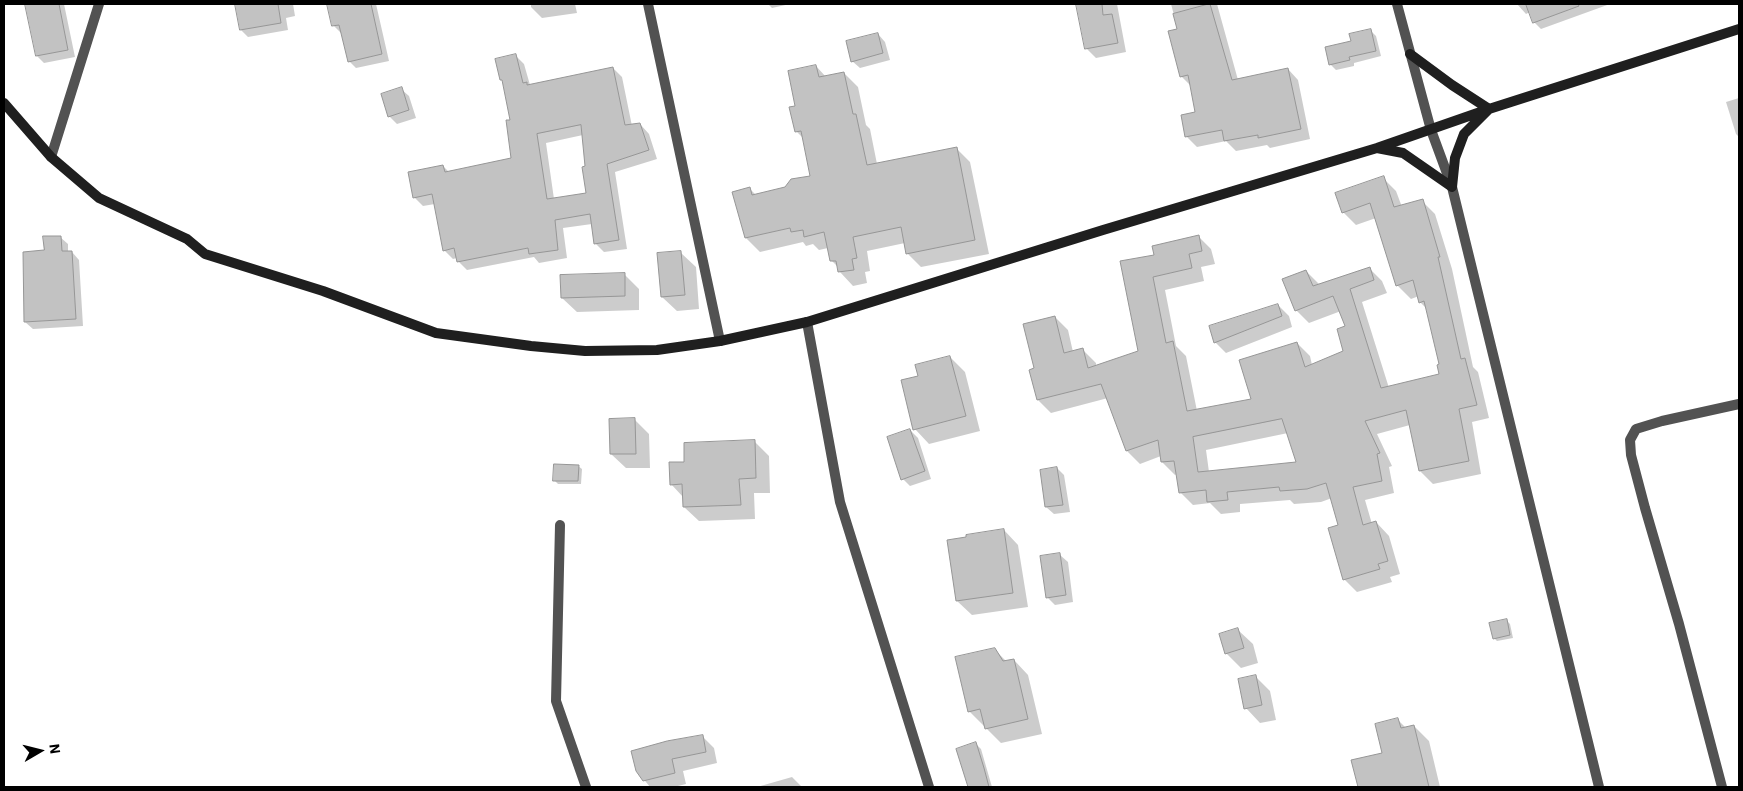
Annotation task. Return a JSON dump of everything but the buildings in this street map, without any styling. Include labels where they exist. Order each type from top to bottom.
[{"type":"main road","points":[[4,103],[51,157],[99,198],[187,238],[205,254],[323,291],[436,333],[531,346],[585,351],[657,350],[720,341],[807,322],[1103,230],[1377,148],[1488,109],[1739,29]]},
{"type":"main road","points":[[1410,54],[1452,86],[1488,109]]},
{"type":"main road","points":[[1377,148],[1403,153],[1452,187],[1455,158],[1464,134],[1488,109]]},
{"type":"street","points":[[51,157],[99,4]]},
{"type":"street","points":[[648,4],[720,341]]},
{"type":"street","points":[[1398,4],[1431,130],[1452,187],[1599,787]]},
{"type":"street","points":[[807,322],[840,502],[929,787]]},
{"type":"street","points":[[1722,787],[1679,624],[1631,455],[1630,440],[1636,429],[1662,421],[1739,404]]},
{"type":"street","points":[[560,525],[556,701],[586,787]]}]
